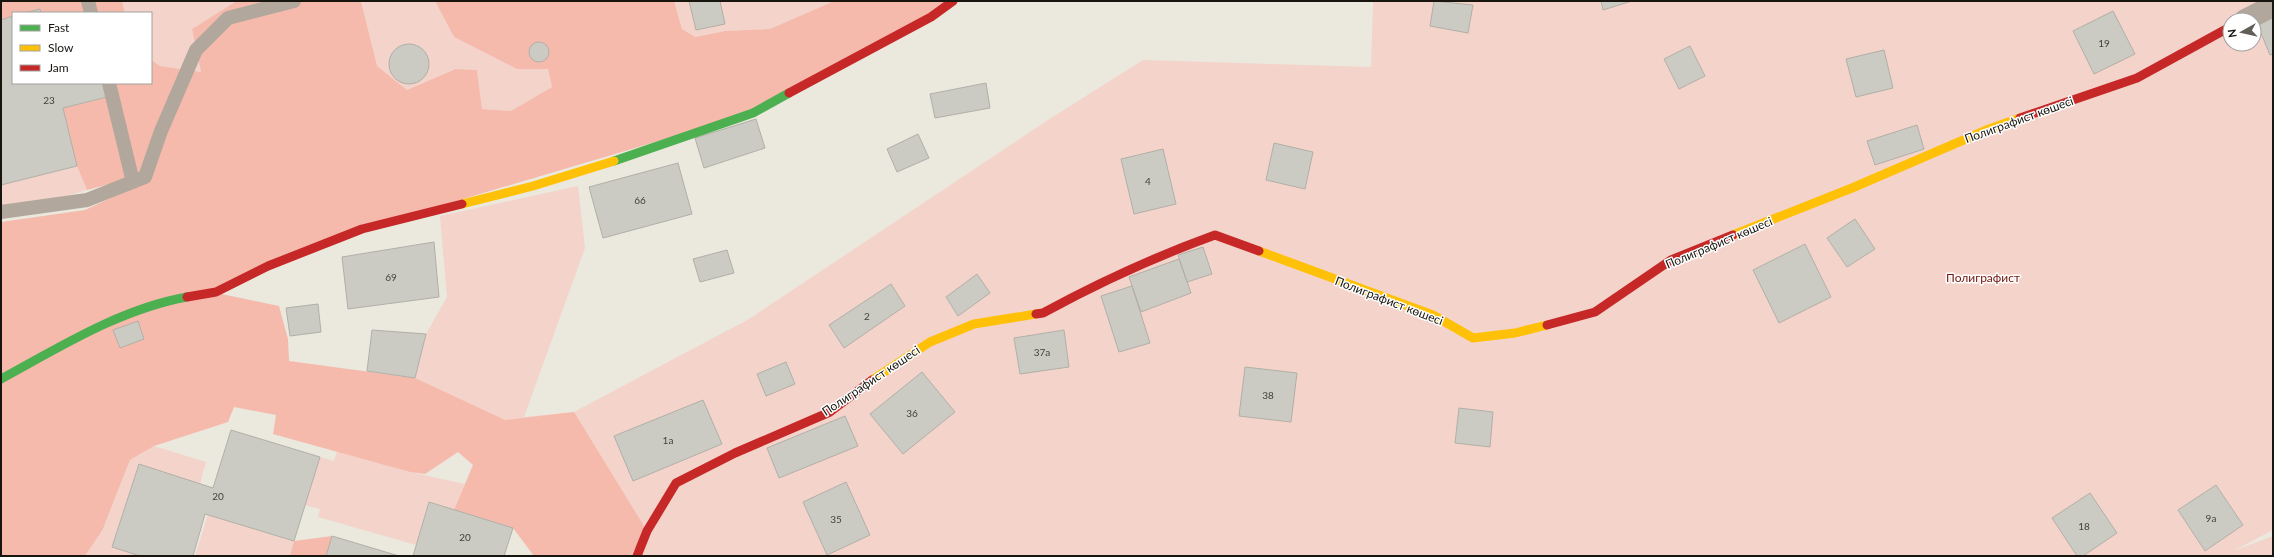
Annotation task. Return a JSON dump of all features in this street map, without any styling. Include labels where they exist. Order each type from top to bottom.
[{"type":"street","points":[[1,379],[94,329],[162,302],[216,292],[268,266],[362,229],[533,186],[651,150],[753,113],[931,17],[953,1]]},
{"type":"street","points":[[2261,12],[2273,6]]},
{"type":"street","name":"Полиграфист көшесі","points":[[637,556],[647,531],[676,483],[735,453],[830,412],[878,375],[930,342],[974,324],[1043,313],[1093,286],[1157,256],[1215,235],[1432,315],[1473,338],[1514,333],[1595,312],[1671,260],[1837,194],[1989,130],[2137,78],[2222,31]]},
{"type":"lane","points":[[88,1],[91,12]]},
{"type":"lane","points":[[1,212],[87,200],[145,177],[161,131],[196,50],[228,18],[294,1]]},
{"type":"lane","points":[[109,84],[133,182]]},
{"type":"green space","points":[[122,1],[240,1],[235,2],[192,29],[201,72],[160,66],[152,61],[152,12],[125,12]]},
{"type":"green space","points":[[361,1],[435,1],[454,37],[517,69],[548,69],[552,87],[511,111],[482,109],[477,70],[454,69],[407,90],[377,67]]},
{"type":"green space","points":[[674,1],[834,1],[770,29],[725,31],[694,37],[682,29]]},
{"type":"green space","name":"Полиграфист","points":[[1373,1],[2273,1],[2273,530],[2233,551],[2273,536],[2273,556],[614,556],[415,378],[426,334],[447,297],[440,216],[578,186],[585,248],[524,417],[574,412],[749,319],[1048,120],[1143,60],[1371,67]]},
{"type":"green space","points":[[77,166],[87,190],[59,198],[1,208],[1,185]]},
{"type":"green space","points":[[154,446],[206,462],[200,484],[139,464],[112,547],[140,556],[85,556],[105,525],[130,460]]},
{"type":"green space","points":[[337,451],[410,472],[465,484],[454,510],[416,545],[318,517],[320,509],[305,505],[320,457],[334,461]]},
{"type":"green space","points":[[208,514],[294,541],[290,556],[195,556]]},
{"type":"shaded area","points":[[1,1],[122,1],[125,12],[41,12],[40,9],[29,12],[12,12],[12,16],[1,20]]},
{"type":"shaded area","points":[[361,1],[377,66],[407,90],[455,69],[477,70],[482,109],[511,111],[552,87],[548,69],[517,69],[454,37],[435,1],[674,1],[682,29],[695,37],[725,31],[770,29],[834,1],[953,1],[753,113],[362,229],[217,293],[279,306],[288,339],[289,361],[415,378],[505,420],[574,412],[647,531],[630,556],[534,556],[513,528],[454,510],[473,465],[458,452],[425,474],[410,472],[273,434],[276,415],[234,407],[228,422],[154,446],[130,460],[103,529],[85,556],[1,556],[1,222],[85,210],[113,197],[125,180],[87,190],[77,166],[63,108],[107,97],[103,84],[152,84],[152,61],[160,66],[201,72],[192,29],[235,2]]},
{"type":"shaded area","points":[[332,536],[326,556],[290,556],[294,541]]},
{"type":"building","points":[[689,1],[720,1],[725,24],[696,30]]},
{"type":"building","points":[[1434,1],[1473,5],[1468,33],[1430,26]]},
{"type":"building","points":[[1601,1],[1632,1],[1603,10]]},
{"type":"building","points":[[40,9],[41,12],[29,12]]},
{"type":"building","points":[[2113,11],[2135,54],[2094,74],[2073,31]]},
{"type":"building","points":[[2273,14],[2273,54],[2270,55],[2262,36],[2262,19]]},
{"type":"building","points":[[12,16],[12,84],[103,84],[107,97],[63,108],[77,166],[1,185],[1,20]]},
{"type":"building","points":[[539,42],[546,45],[549,52],[546,59],[539,62],[532,59],[529,52],[532,45]]},
{"type":"building","points":[[405,44],[413,44],[420,47],[426,53],[429,64],[426,75],[420,81],[413,84],[405,84],[398,81],[392,75],[389,68],[389,60],[392,53],[398,47]]},
{"type":"building","points":[[1690,46],[1705,76],[1679,89],[1664,59]]},
{"type":"building","points":[[1884,50],[1893,88],[1856,97],[1846,59]]},
{"type":"building","points":[[986,83],[990,108],[935,118],[930,94]]},
{"type":"building","points":[[756,119],[765,148],[704,168],[695,138]]},
{"type":"building","points":[[1917,125],[1924,149],[1875,165],[1867,141]]},
{"type":"building","points":[[918,134],[929,158],[897,172],[887,149]]},
{"type":"building","points":[[1274,143],[1313,152],[1305,189],[1266,180]]},
{"type":"building","points":[[1163,149],[1176,204],[1134,214],[1121,159]]},
{"type":"building","points":[[678,163],[692,214],[603,238],[589,187]]},
{"type":"building","points":[[1855,219],[1875,249],[1847,267],[1827,238]]},
{"type":"building","points":[[434,242],[439,297],[348,309],[342,257]]},
{"type":"building","points":[[1805,244],[1831,297],[1779,323],[1753,270]]},
{"type":"building","points":[[1203,247],[1212,274],[1187,282],[1178,255]]},
{"type":"building","points":[[727,250],[734,273],[700,282],[693,259]]},
{"type":"building","points":[[1179,259],[1191,293],[1141,312],[1129,277]]},
{"type":"building","points":[[977,274],[990,293],[958,316],[946,297]]},
{"type":"building","points":[[891,284],[905,306],[844,348],[829,325]]},
{"type":"building","points":[[1132,286],[1150,343],[1119,352],[1101,296]]},
{"type":"building","points":[[318,304],[321,332],[290,336],[286,308]]},
{"type":"building","points":[[138,321],[144,339],[120,348],[113,330]]},
{"type":"building","points":[[372,330],[426,334],[415,378],[367,371]]},
{"type":"building","points":[[1064,330],[1069,367],[1020,374],[1014,338]]},
{"type":"building","points":[[786,362],[795,384],[766,396],[757,374]]},
{"type":"building","points":[[1245,367],[1297,373],[1291,422],[1239,416]]},
{"type":"building","points":[[922,372],[955,412],[903,454],[870,414]]},
{"type":"building","points":[[703,400],[722,444],[633,481],[614,436]]},
{"type":"building","points":[[1459,408],[1493,412],[1490,447],[1455,443]]},
{"type":"building","points":[[845,416],[858,446],[779,478],[767,448]]},
{"type":"building","points":[[231,430],[320,457],[294,541],[205,514],[193,556],[140,556],[112,547],[139,464],[213,488]]},
{"type":"building","points":[[846,482],[870,535],[827,555],[803,502]]},
{"type":"building","points":[[2216,485],[2243,525],[2205,551],[2178,510]]},
{"type":"building","points":[[2090,493],[2117,533],[2083,556],[2077,556],[2052,518]]},
{"type":"building","points":[[429,502],[513,528],[504,556],[413,556]]},
{"type":"building","points":[[332,536],[399,556],[326,556]]},
{"type":"traffic: fast","points":[[614,161],[753,113],[789,93]]},
{"type":"traffic: fast","points":[[1,379],[91,330],[138,310],[187,297]]},
{"type":"traffic: slow","points":[[1733,235],[1852,188],[1989,129],[2020,118]]},
{"type":"traffic: slow","points":[[462,204],[533,186],[614,161]]},
{"type":"traffic: slow","points":[[1259,251],[1433,315],[1473,338],[1515,333],[1547,325]]},
{"type":"traffic: slow","points":[[872,380],[930,342],[974,324],[1036,314]]},
{"type":"traffic: jam","points":[[789,93],[931,17],[953,1]]},
{"type":"traffic: jam","points":[[2020,118],[2137,78],[2222,31]]},
{"type":"traffic: jam","points":[[187,297],[216,292],[268,266],[362,229],[462,204]]},
{"type":"traffic: jam","points":[[1036,314],[1043,313],[1106,280],[1149,261],[1215,235],[1259,251]]},
{"type":"traffic: jam","points":[[1547,325],[1595,312],[1671,260],[1733,235]]},
{"type":"traffic: jam","points":[[637,556],[647,531],[676,483],[735,453],[830,412],[872,380]]}]
